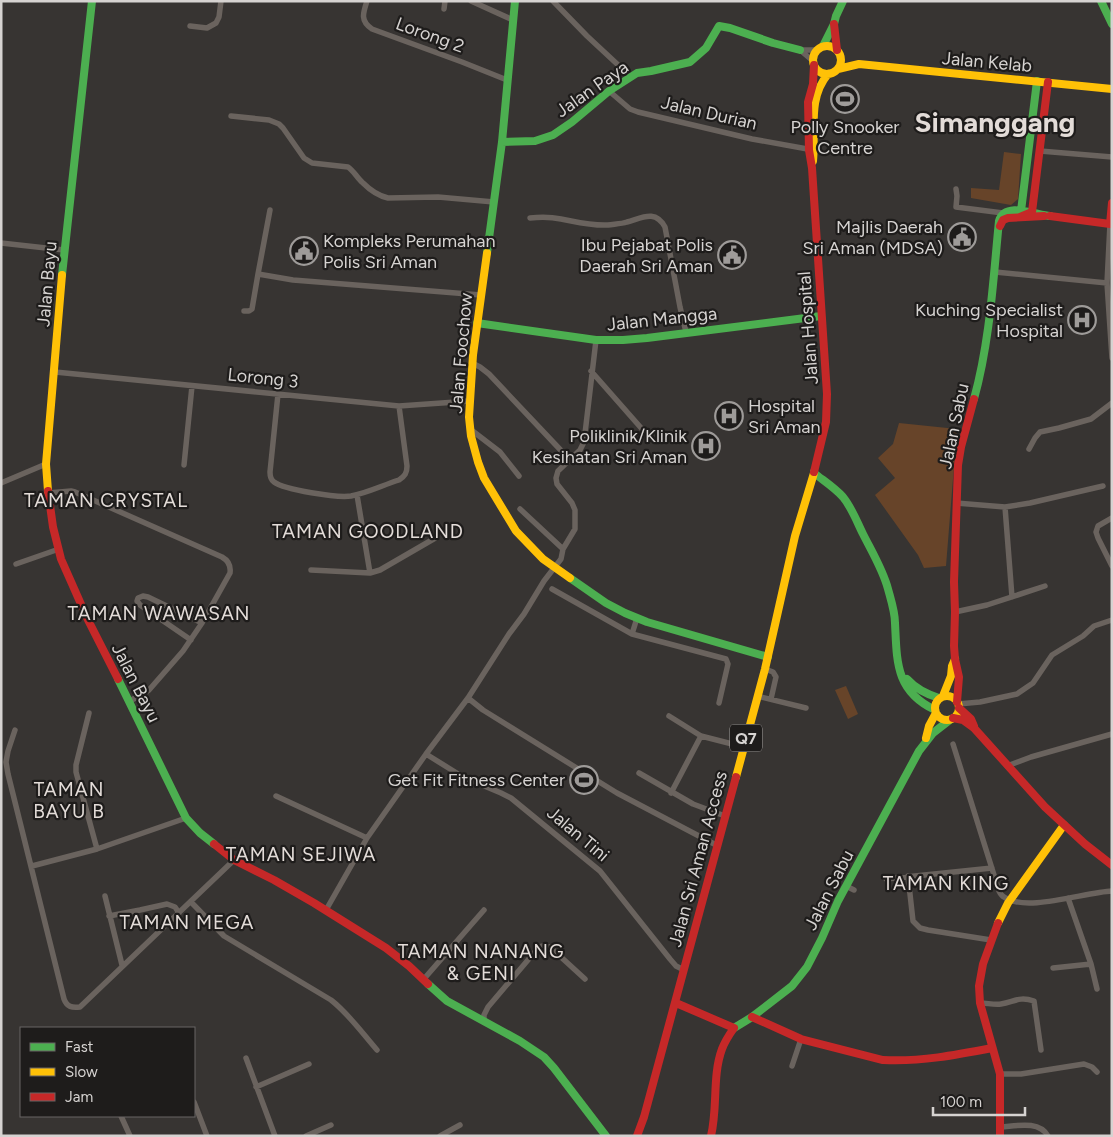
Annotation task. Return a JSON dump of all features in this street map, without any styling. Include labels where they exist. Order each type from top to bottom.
[{"type":"street","name":"Jalan Bayu","points":[[92,1],[64,250],[46,464],[53,527],[70,582],[186,818],[200,833],[234,860],[274,880],[326,910],[395,954],[447,1001],[520,1041],[544,1057],[606,1136]]},
{"type":"street","points":[[190,26],[207,28],[216,23],[219,17],[221,1]]},
{"type":"street","name":"Lorong 2","points":[[367,1],[363,18],[367,26],[372,30],[508,80]]},
{"type":"street","points":[[444,9],[445,1]]},
{"type":"street","points":[[471,1],[513,20]]},
{"type":"street","name":"Jalan Foochow","points":[[515,1],[502,142],[477,323],[479,367],[470,401],[470,429],[484,478],[516,531],[531,548],[560,559],[606,602],[637,618],[666,628],[768,657]]},
{"type":"street","points":[[553,1],[630,76]]},
{"type":"street","points":[[1101,1],[1112,24]]},
{"type":"street","points":[[814,63],[814,53],[820,48],[834,24],[841,2]]},
{"type":"street","points":[[800,50],[814,63],[820,72],[828,74],[835,72],[841,61],[834,24]]},
{"type":"street","name":"Jalan Paya","points":[[502,142],[536,141],[553,135],[630,76],[690,62],[706,48],[719,26],[800,50]]},
{"type":"street","points":[[800,50],[830,46],[838,51]]},
{"type":"street","name":"Jalan Kelab","points":[[838,51],[858,64]]},
{"type":"street","name":"Jalan Hospital","points":[[812,150],[808,102],[813,84],[814,63]]},
{"type":"street","name":"Jalan Kelab","points":[[838,69],[858,64],[1112,88]]},
{"type":"street","name":"Jalan Hospital","points":[[814,473],[825,429],[827,394],[812,150],[816,95],[819,84],[828,74]]},
{"type":"street","points":[[1025,215],[1037,81]]},
{"type":"street","points":[[1025,215],[1040,151],[1048,82]]},
{"type":"street","name":"Jalan Durian","points":[[609,91],[630,109],[638,112],[812,150]]},
{"type":"street","points":[[231,116],[268,120],[279,124],[308,162],[348,167],[364,184],[383,197],[438,197],[494,202]]},
{"type":"street","points":[[1040,151],[1112,157]]},
{"type":"street","points":[[956,189],[956,207],[1005,216],[1039,213],[1046,216],[1110,224]]},
{"type":"street","points":[[1112,203],[1107,283],[1112,358]]},
{"type":"street","points":[[244,312],[252,309],[270,210]]},
{"type":"street","points":[[530,218],[559,218],[592,225],[603,225],[626,222],[648,216],[656,217],[665,227],[686,332]]},
{"type":"street","name":"Jalan Sabu","points":[[955,659],[954,582],[959,456],[982,368],[992,307],[998,221],[1005,216]]},
{"type":"street","points":[[1,243],[64,250]]},
{"type":"street","points":[[995,272],[1107,283]]},
{"type":"street","points":[[258,274],[293,280],[481,295]]},
{"type":"street","name":"Jalan Mangga","points":[[477,323],[596,340],[623,340],[821,316]]},
{"type":"street","points":[[326,910],[366,838],[468,698],[508,634],[524,614],[560,559],[576,525],[575,510],[572,503],[557,484],[556,478],[558,471],[580,450],[584,442],[596,340]]},
{"type":"street","points":[[479,367],[489,374],[570,460]]},
{"type":"street","points":[[591,371],[642,429]]},
{"type":"street","name":"Lorong 3","points":[[55,372],[399,406],[470,401]]},
{"type":"street","points":[[184,465],[192,386]]},
{"type":"street","points":[[278,394],[270,472],[272,480],[283,486],[320,495],[338,497],[357,495],[399,480],[404,476],[406,472],[399,406]]},
{"type":"street","points":[[1029,449],[1040,432],[1091,419],[1112,404]]},
{"type":"street","points":[[470,429],[500,452],[519,476]]},
{"type":"street","points":[[1,483],[46,464]]},
{"type":"street","points":[[814,473],[843,497],[882,573],[894,615],[894,639],[897,659],[902,677],[911,692],[921,703],[944,720],[961,719],[976,730]]},
{"type":"street","name":"Jalan Sri Aman Access","points":[[638,1136],[676,1003],[765,670],[796,536],[814,473]]},
{"type":"street","points":[[956,503],[1005,507],[1103,486]]},
{"type":"street","points":[[48,493],[75,492],[225,559],[230,565],[230,573],[202,624],[183,651],[149,690],[130,701]]},
{"type":"street","points":[[357,495],[370,572]]},
{"type":"street","points":[[1005,507],[1012,597]]},
{"type":"street","points":[[520,509],[560,559]]},
{"type":"street","points":[[1112,518],[1098,526],[1096,534],[1112,566]]},
{"type":"street","points":[[311,570],[370,572],[380,570],[437,538]]},
{"type":"street","points":[[16,564],[59,549]]},
{"type":"street","points":[[955,612],[987,605],[1045,586]]},
{"type":"street","points":[[552,589],[632,634],[726,659],[728,664],[719,703]]},
{"type":"street","points":[[191,640],[140,605],[137,601],[138,598],[144,596],[202,624]]},
{"type":"street","points":[[632,634],[637,618]]},
{"type":"street","points":[[958,705],[1017,694],[1033,682],[1052,655],[1083,636],[1094,626],[1112,620]]},
{"type":"street","points":[[924,742],[935,712],[935,704],[941,697],[955,659]]},
{"type":"street","points":[[924,742],[956,715],[959,677],[955,659]]},
{"type":"street","points":[[900,669],[905,677],[921,692],[941,697],[951,696],[970,719],[976,730],[1024,785],[1064,825],[1094,852],[1112,865]]},
{"type":"street","points":[[765,670],[773,672],[776,677],[771,699]]},
{"type":"street","points":[[757,696],[806,708]]},
{"type":"street","points":[[468,698],[483,710],[617,793],[718,846]]},
{"type":"street","points":[[89,713],[76,765],[76,772],[98,849]]},
{"type":"street","points":[[669,716],[701,736],[744,747]]},
{"type":"street","points":[[15,730],[6,762],[64,999],[69,1007],[80,1007],[234,860]]},
{"type":"street","points":[[1007,766],[1031,757],[1112,734]]},
{"type":"street","points":[[671,793],[701,736]]},
{"type":"street","name":"Jalan Sabu","points":[[734,1028],[752,1017],[792,986],[802,975],[846,886],[924,742]]},
{"type":"street","points":[[953,744],[999,891],[1004,897],[1032,904],[1112,890]]},
{"type":"street","name":"Jalan Tini","points":[[426,754],[464,777],[511,798],[596,868],[611,884],[676,966],[684,970]]},
{"type":"street","points":[[639,773],[671,793],[725,816]]},
{"type":"street","points":[[276,796],[366,838]]},
{"type":"street","points":[[32,866],[98,849],[186,818]]},
{"type":"street","points":[[1000,1136],[1000,1074],[980,1003],[979,986],[983,964],[997,925],[1010,900],[1064,825]]},
{"type":"street","points":[[886,878],[992,868]]},
{"type":"street","points":[[908,876],[913,921],[920,928],[992,940]]},
{"type":"street","points":[[846,886],[854,890]]},
{"type":"street","points":[[104,896],[122,966]]},
{"type":"street","points":[[1068,898],[1091,964],[1097,988]]},
{"type":"street","points":[[191,902],[224,936],[331,1000],[344,1012],[376,1050]]},
{"type":"street","points":[[109,916],[167,904],[174,907],[179,913]]},
{"type":"street","points":[[423,980],[484,910]]},
{"type":"street","points":[[484,1022],[484,1015],[488,1007],[539,947],[550,947],[585,979]]},
{"type":"street","points":[[1053,968],[1091,964]]},
{"type":"street","points":[[980,1003],[1001,1004],[1019,998],[1034,1001],[1041,1050]]},
{"type":"street","points":[[676,1003],[734,1028],[725,1041],[717,1066],[715,1115],[711,1136]]},
{"type":"street","points":[[752,1017],[801,1039],[895,1062],[928,1060],[992,1048]]},
{"type":"street","points":[[792,1066],[801,1039]]},
{"type":"street","points":[[246,1058],[275,1136]]},
{"type":"street","points":[[256,1087],[309,1064]]},
{"type":"street","points":[[1000,1074],[1021,1074],[1084,1064],[1092,1067],[1097,1072]]},
{"type":"street","points":[[195,1105],[207,1136]]},
{"type":"street","points":[[121,1117],[130,1136]]},
{"type":"street","points":[[306,1136],[331,1125]]},
{"type":"street","points":[[440,1136],[460,1125]]},
{"type":"street","points":[[1001,1127],[1037,1126],[1048,1136]]},
{"type":"shaded area","points":[[1004,152],[1021,154],[1018,199],[1011,205],[971,198],[971,188],[999,190]]},
{"type":"shaded area","points":[[899,423],[957,429],[946,566],[924,568],[918,555],[875,495],[895,478],[878,458],[893,444]]},
{"type":"shaded area","points":[[846,686],[858,714],[848,719],[835,690]]},
{"type":"traffic: fast","points":[[62,275],[92,1]]},
{"type":"traffic: fast","points":[[487,253],[502,142],[515,1]]},
{"type":"traffic: fast","points":[[823,46],[843,1]]},
{"type":"traffic: fast","points":[[1101,1],[1112,24]]},
{"type":"traffic: fast","points":[[502,142],[535,141],[553,135],[572,122],[609,91],[637,73],[690,62],[706,48],[719,26],[800,50]]},
{"type":"traffic: fast","points":[[1025,215],[1021,211],[1037,81]]},
{"type":"traffic: fast","points":[[974,399],[984,355],[999,221],[1002,215],[1014,210],[1050,216]]},
{"type":"traffic: fast","points":[[477,323],[596,340],[623,340],[821,316]]},
{"type":"traffic: fast","points":[[814,472],[843,497],[854,515],[886,582],[893,606],[898,662],[905,684],[912,694],[935,710]]},
{"type":"traffic: fast","points":[[570,578],[606,603],[647,622],[768,657]]},
{"type":"traffic: fast","points":[[118,679],[186,818],[214,844]]},
{"type":"traffic: fast","points":[[907,679],[921,691],[939,698]]},
{"type":"traffic: fast","points":[[734,1028],[752,1017],[792,986],[807,967],[838,901],[919,751],[933,733],[951,719]]},
{"type":"traffic: fast","points":[[428,984],[447,1001],[520,1041],[544,1057],[606,1136]]},
{"type":"traffic: slow","points":[[827,46],[837,50],[841,60],[837,70],[827,74],[817,70],[813,60],[817,50],[827,46]]},
{"type":"traffic: slow","points":[[838,69],[859,64],[1112,89]]},
{"type":"traffic: slow","points":[[813,161],[815,105],[821,84],[828,74]]},
{"type":"traffic: slow","points":[[487,253],[473,355],[469,417],[471,436],[484,478],[516,531],[543,559],[570,578]]},
{"type":"traffic: slow","points":[[48,491],[46,464],[62,275]]},
{"type":"traffic: slow","points":[[736,777],[765,669],[795,536],[814,473]]},
{"type":"traffic: slow","points":[[943,696],[955,659]]},
{"type":"traffic: slow","points":[[947,696],[956,699],[959,708],[956,717],[947,720],[938,717],[935,708],[938,699],[947,696]]},
{"type":"traffic: slow","points":[[926,738],[929,726],[936,713]]},
{"type":"traffic: slow","points":[[998,923],[1008,903],[1064,825]]},
{"type":"traffic: jam","points":[[834,24],[837,50]]},
{"type":"traffic: jam","points":[[814,65],[813,84],[808,102],[809,150],[812,168],[827,394],[826,422],[814,472]]},
{"type":"traffic: jam","points":[[1020,217],[1032,212],[1048,82]]},
{"type":"traffic: jam","points":[[1050,216],[1110,224],[1112,203]]},
{"type":"traffic: jam","points":[[1000,226],[1003,220],[1008,218],[1044,216]]},
{"type":"traffic: jam","points":[[957,702],[959,677],[954,646],[954,582],[958,465],[974,399]]},
{"type":"traffic: jam","points":[[48,491],[53,527],[61,559],[88,620],[118,679]]},
{"type":"traffic: jam","points":[[959,708],[971,719],[974,726]]},
{"type":"traffic: jam","points":[[953,718],[963,720],[974,728],[1045,807],[1085,844],[1112,865]]},
{"type":"traffic: jam","points":[[637,1136],[644,1117],[736,777]]},
{"type":"traffic: jam","points":[[214,844],[234,860],[314,903],[386,948],[428,984]]},
{"type":"traffic: jam","points":[[998,923],[983,964],[979,986],[980,1003],[1000,1074],[1000,1136]]},
{"type":"traffic: jam","points":[[676,1003],[734,1028],[724,1043],[719,1059],[711,1136]]},
{"type":"traffic: jam","points":[[752,1017],[801,1039],[883,1060],[924,1059],[992,1048]]},
{"type":"place","name":"Polly Snooker Centre","points":[[845,99]]},
{"type":"place","name":"Majlis Daerah Sri Aman (MDSA)","points":[[962,237]]},
{"type":"place","name":"Kompleks Perumahan Polis Sri Aman","points":[[304,251]]},
{"type":"place","name":"Ibu Pejabat Polis Daerah Sri Aman","points":[[732,255]]},
{"type":"place","name":"Kuching Specialist Hospital","points":[[1082,320]]},
{"type":"place","name":"Hospital Sri Aman","points":[[729,416]]},
{"type":"place","name":"Poliklinik/Klinik Kesihatan Sri Aman","points":[[706,446]]},
{"type":"place","name":"Get Fit Fitness Center","points":[[584,780]]},
{"type":"district","name":"Simanggang","points":[[995,122]]},
{"type":"district","name":"TAMAN CRYSTAL","points":[[106,500]]},
{"type":"district","name":"TAMAN GOODLAND","points":[[368,531]]},
{"type":"district","name":"TAMAN WAWASAN","points":[[159,613]]},
{"type":"district","name":"TAMAN BAYU B","points":[[69,800]]},
{"type":"district","name":"TAMAN SEJIWA","points":[[301,854]]},
{"type":"district","name":"TAMAN KING","points":[[946,883]]},
{"type":"district","name":"TAMAN MEGA","points":[[187,922]]},
{"type":"district","name":"TAMAN NANANG & GENI","points":[[481,962]]}]
